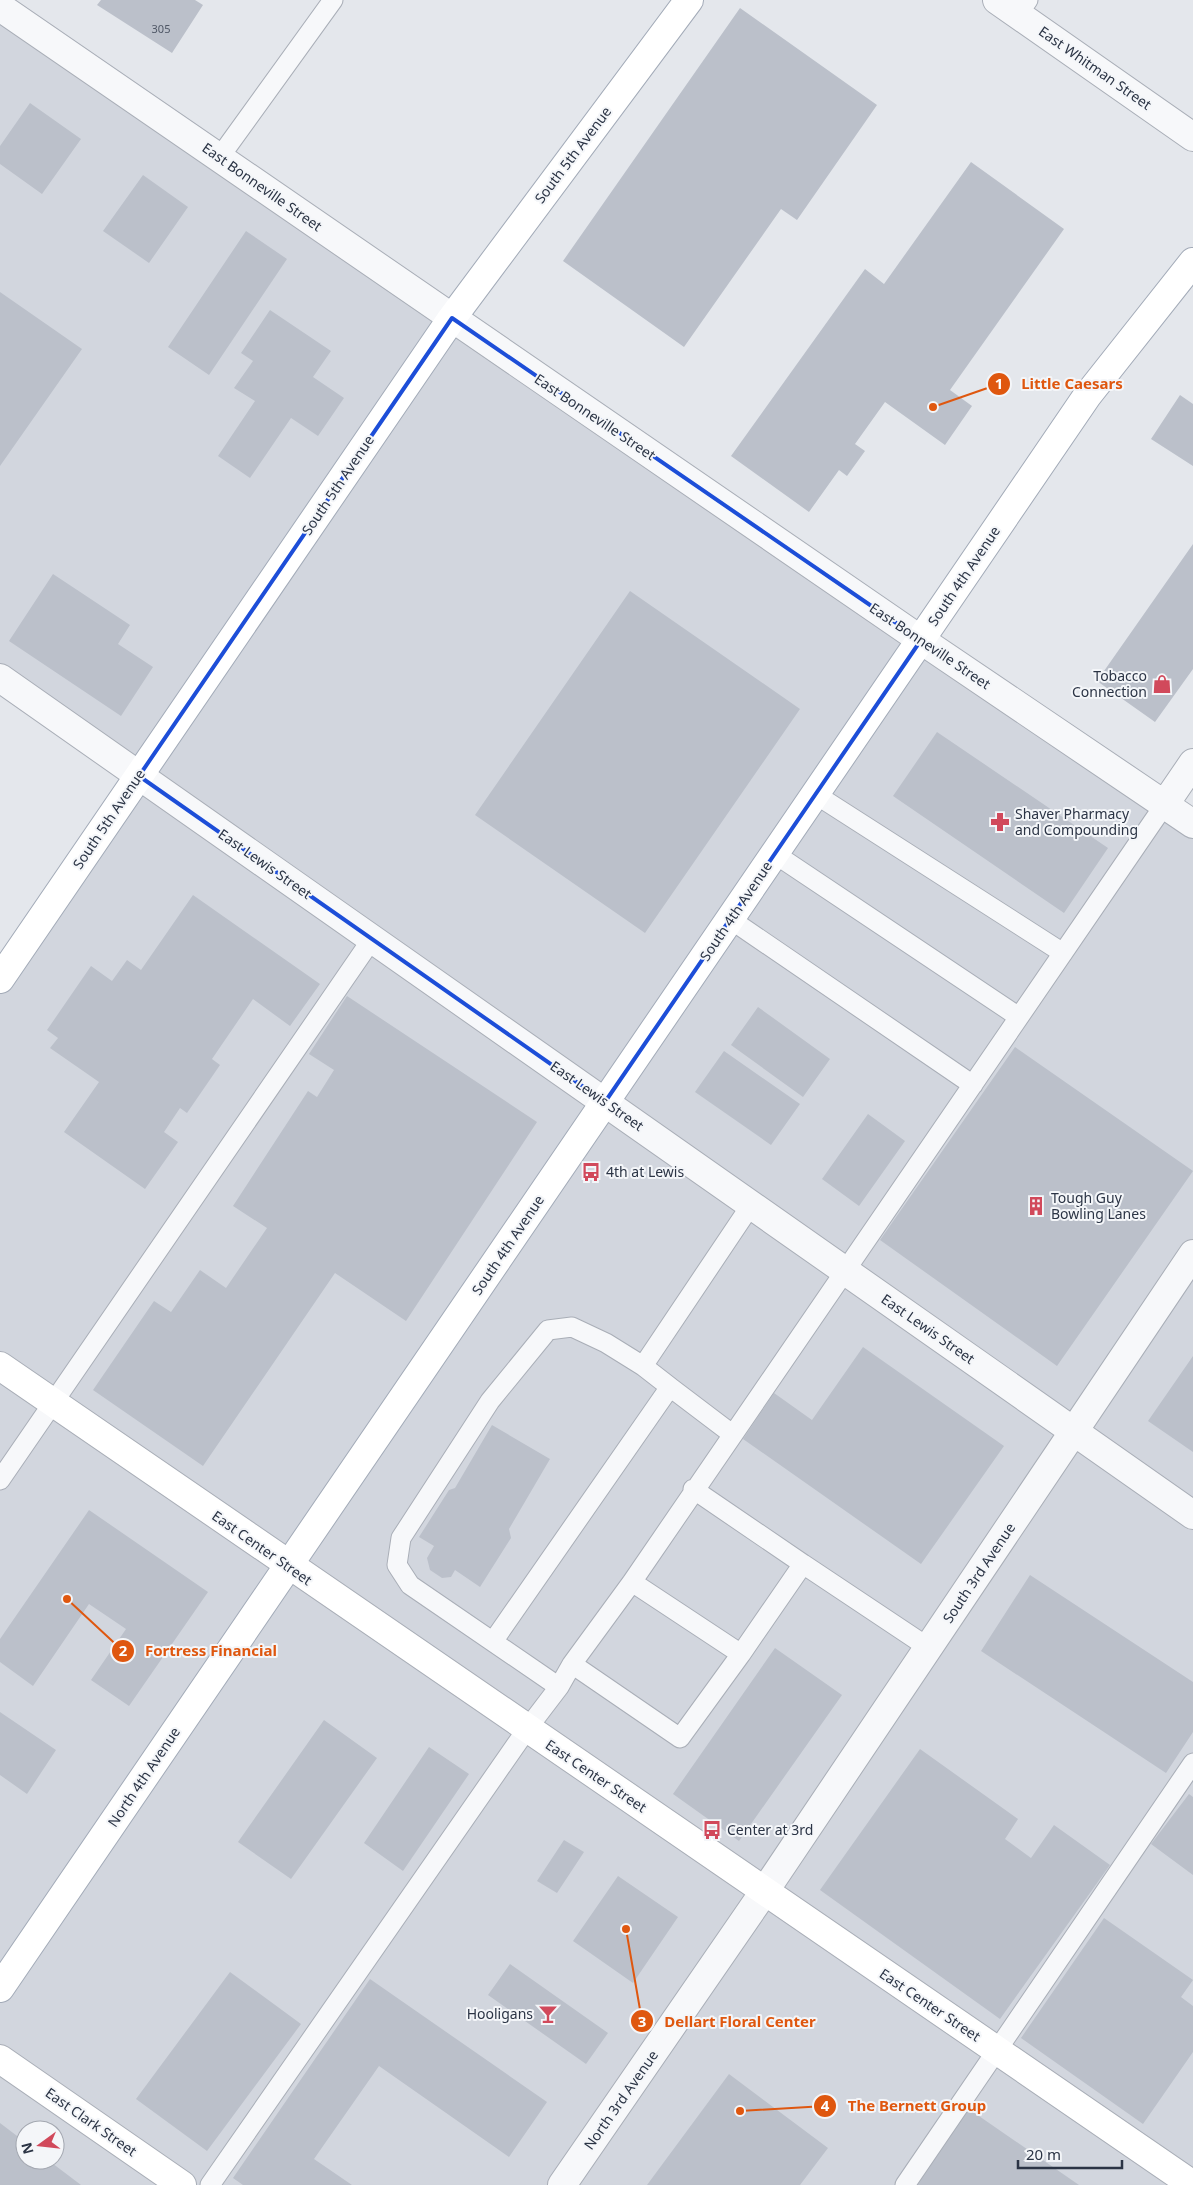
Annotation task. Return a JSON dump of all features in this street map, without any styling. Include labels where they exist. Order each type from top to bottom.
[{"type":"main road","name":"South 5th Avenue","points":[[0,979],[452,318],[689,0]]},
{"type":"main road","name":"South 4th Avenue","points":[[288,1566],[1087,396],[1193,262]]},
{"type":"main road","name":"East Center Street","points":[[0,1366],[288,1566],[1193,2185]]},
{"type":"main road","name":"North 4th Avenue","points":[[0,1988],[288,1566]]},
{"type":"main road","name":"East Clark Street","points":[[0,2059],[182,2185]]},
{"type":"street","name":"East Whitman Street","points":[[1015,5],[1193,137]]},
{"type":"street","name":"East Bonneville Street","points":[[0,7],[921,640],[1193,824]]},
{"type":"street","name":"East Lewis Street","points":[[0,678],[1193,1515]]},
{"type":"street","points":[[1165,804],[1193,763]]},
{"type":"street","name":"South 3rd Avenue","points":[[764,1892],[1193,1254]]},
{"type":"street","name":"North 3rd Avenue","points":[[562,2185],[764,1892]]},
{"type":"lane","points":[[219,158],[333,0]]},
{"type":"lane","points":[[815,794],[1063,953]]},
{"type":"lane","points":[[210,2185],[527,1729],[559,1687],[572,1664],[632,1582],[1165,804]]},
{"type":"lane","points":[[775,854],[1019,1017]]},
{"type":"lane","points":[[730,919],[973,1085]]},
{"type":"lane","points":[[0,1480],[372,939]]},
{"type":"lane","points":[[643,1366],[751,1205]]},
{"type":"lane","points":[[559,1687],[494,1640],[446,1612],[410,1585],[397,1565],[401,1538],[490,1401],[548,1330],[572,1326],[606,1343],[643,1366],[732,1434]]},
{"type":"lane","points":[[494,1640],[670,1387]]},
{"type":"lane","points":[[694,1489],[929,1648]]},
{"type":"lane","points":[[572,1664],[680,1738],[803,1564]]},
{"type":"lane","points":[[632,1582],[741,1654]]},
{"type":"lane","points":[[905,2185],[1193,1763]]},
{"type":"highlighted area","points":[[452,318],[921,640],[605,1102],[139,776]]},
{"type":"shaded area","points":[[0,7],[1193,828],[1193,2185],[0,2185],[0,979],[139,776],[0,678]]},
{"type":"building","points":[[101,0],[195,0],[203,5],[172,53],[97,5]]},
{"type":"building","points":[[740,8],[877,105],[797,220],[781,209],[684,347],[563,261]]},
{"type":"building","points":[[30,103],[81,139],[42,194],[0,164],[0,146]]},
{"type":"building","points":[[971,162],[1064,229],[950,390],[972,406],[945,445],[885,402],[855,444],[865,451],[847,476],[839,470],[809,512],[731,456],[865,269],[884,284]]},
{"type":"building","points":[[143,175],[188,207],[149,263],[103,231]]},
{"type":"building","points":[[246,231],[287,259],[209,375],[168,347]]},
{"type":"building","points":[[0,292],[82,349],[0,466]]},
{"type":"building","points":[[270,310],[331,351],[313,377],[344,398],[318,436],[291,418],[250,478],[218,456],[255,401],[234,388],[253,361],[241,353]]},
{"type":"building","points":[[1180,395],[1193,404],[1193,466],[1151,439]]},
{"type":"building","points":[[1193,544],[1193,669],[1155,722],[1097,681]]},
{"type":"building","points":[[53,574],[130,625],[118,644],[153,667],[121,716],[9,641]]},
{"type":"building","points":[[630,591],[800,709],[645,933],[475,815]]},
{"type":"building","name":"Shaver Pharmacy and Compounding","points":[[937,732],[1108,848],[1064,913],[893,796]]},
{"type":"building","points":[[193,895],[320,984],[290,1026],[253,999],[212,1059],[220,1065],[187,1113],[180,1108],[164,1132],[178,1142],[145,1189],[64,1132],[99,1082],[50,1048],[58,1038],[47,1030],[91,966],[112,981],[127,960],[141,970]]},
{"type":"building","points":[[347,996],[537,1122],[406,1321],[335,1273],[203,1466],[93,1390],[154,1301],[171,1312],[200,1270],[226,1288],[267,1228],[233,1206],[308,1091],[317,1097],[334,1070],[309,1054]]},
{"type":"building","points":[[758,1007],[830,1059],[803,1097],[731,1045]]},
{"type":"building","name":"Tough Guy Bowling Lanes","points":[[1015,1047],[1193,1171],[1057,1366],[880,1240]]},
{"type":"building","points":[[724,1051],[800,1104],[771,1145],[695,1092]]},
{"type":"building","points":[[868,1114],[905,1141],[859,1206],[822,1179]]},
{"type":"building","points":[[863,1347],[1004,1446],[921,1564],[743,1439],[774,1393],[812,1420]]},
{"type":"building","points":[[1193,1356],[1193,1452],[1148,1421]]},
{"type":"building","points":[[492,1425],[550,1459],[509,1529],[511,1538],[480,1587],[455,1570],[451,1577],[442,1578],[430,1570],[427,1558],[434,1546],[419,1537],[449,1490],[455,1488]]},
{"type":"building","points":[[89,1510],[208,1592],[129,1706],[91,1680],[126,1629],[89,1604],[33,1686],[0,1662],[0,1639]]},
{"type":"building","points":[[1030,1575],[1193,1682],[1193,1732],[1166,1773],[981,1651]]},
{"type":"building","points":[[775,1648],[842,1695],[739,1841],[673,1794]]},
{"type":"building","points":[[0,1712],[56,1750],[27,1794],[0,1775]]},
{"type":"building","points":[[324,1720],[377,1758],[291,1879],[238,1842]]},
{"type":"building","points":[[429,1747],[469,1774],[403,1871],[364,1843]]},
{"type":"building","points":[[920,1749],[1018,1819],[1005,1839],[1031,1858],[1054,1825],[1110,1865],[1000,2019],[820,1890]]},
{"type":"building","points":[[1189,1794],[1193,1797],[1193,1875],[1151,1844]]},
{"type":"building","points":[[564,1840],[584,1852],[557,1893],[537,1881]]},
{"type":"building","points":[[618,1876],[678,1917],[633,1983],[573,1941]]},
{"type":"building","points":[[1104,1918],[1193,1980],[1181,1997],[1193,2006],[1193,2052],[1143,2124],[1021,2038]]},
{"type":"building","name":"Hooligans","points":[[510,1964],[608,2033],[586,2064],[488,1995]]},
{"type":"building","points":[[230,1972],[301,2024],[207,2151],[136,2099]]},
{"type":"building","points":[[370,1979],[547,2102],[509,2157],[379,2066],[314,2159],[352,2185],[243,2185],[233,2178]]},
{"type":"building","points":[[729,2074],[828,2148],[800,2185],[647,2185]]},
{"type":"building","points":[[963,2105],[1079,2185],[908,2185]]},
{"type":"building","points":[[0,2123],[15,2134],[15,2170],[61,2170],[81,2185],[0,2185]]},
{"type":"place","name":"Little Caesars","points":[[933,407]]},
{"type":"place","name":"Tobacco Connection","points":[[1162,684]]},
{"type":"place","name":"Shaver Pharmacy and Compounding","points":[[1000,822]]},
{"type":"place","name":"4th at Lewis","points":[[591,1172]]},
{"type":"place","name":"Tough Guy Bowling Lanes","points":[[1036,1206]]},
{"type":"place","name":"Fortress Financial","points":[[67,1599]]},
{"type":"place","name":"Center at 3rd","points":[[712,1830]]},
{"type":"place","name":"Dellart Floral Center","points":[[626,1929]]},
{"type":"place","name":"Hooligans","points":[[548,2014]]},
{"type":"place","name":"The Bernett Group","points":[[740,2111]]}]
